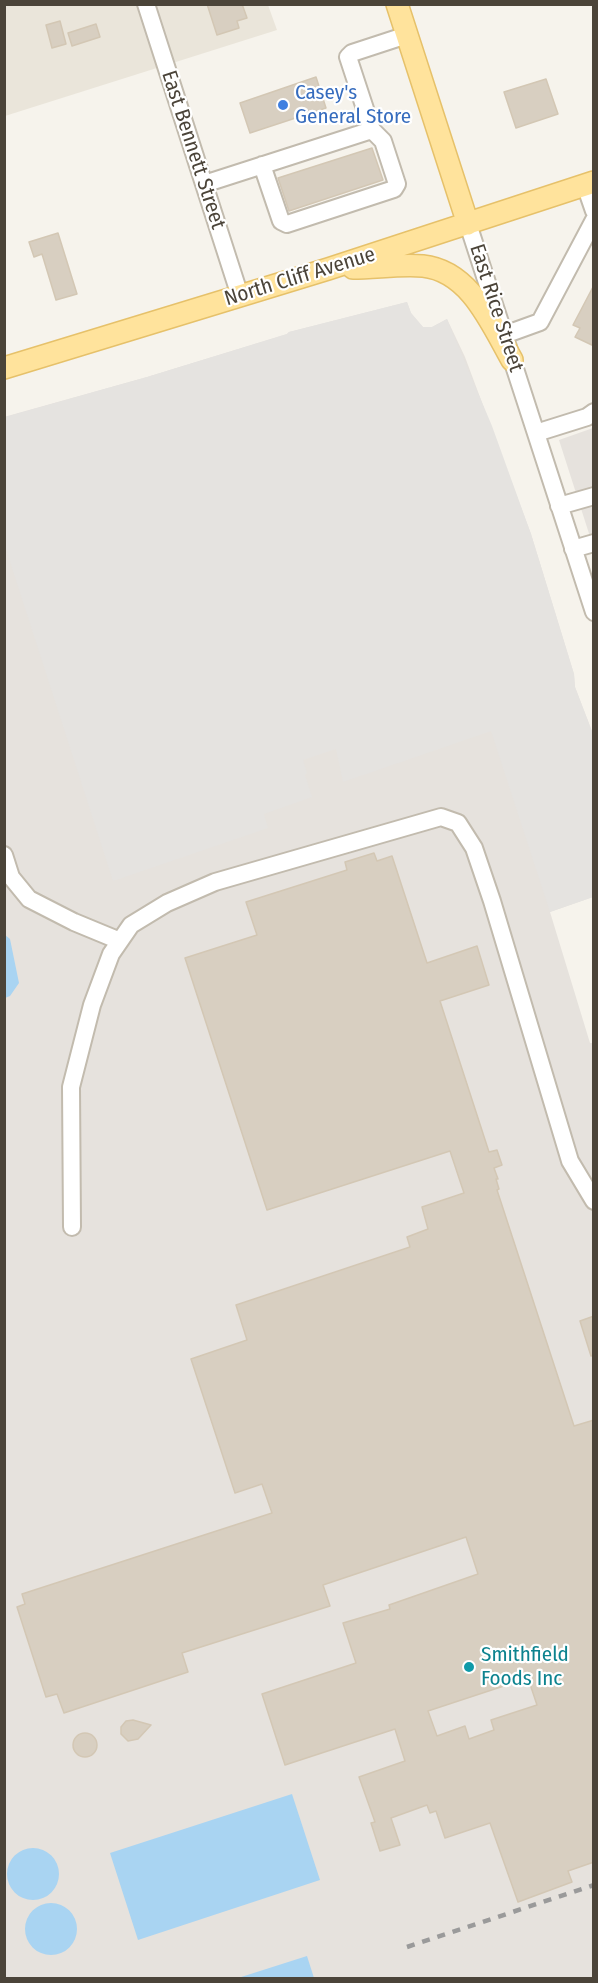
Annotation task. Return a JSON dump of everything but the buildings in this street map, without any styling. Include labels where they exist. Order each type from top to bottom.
[{"type":"main road","name":"East Rice Street","points":[[397,4],[468,224]]},
{"type":"main road","name":"North Cliff Avenue","points":[[4,368],[328,269],[589,183]]},
{"type":"main road","points":[[328,269],[422,266],[453,276],[472,294],[512,360]]},
{"type":"street","name":"East Bennett Street","points":[[146,4],[240,296]]},
{"type":"street","points":[[262,165],[281,221],[287,224],[394,189],[397,184],[383,141],[372,130],[348,57],[352,53],[407,35]]},
{"type":"street","points":[[204,184],[372,130]]},
{"type":"street","points":[[589,183],[594,211]]},
{"type":"street","points":[[504,335],[540,322],[594,220]]},
{"type":"street","name":"East Rice Street","points":[[468,224],[594,612]]},
{"type":"street","points":[[536,433],[587,417],[594,412]]},
{"type":"street","points":[[559,506],[594,496]]},
{"type":"street","points":[[573,549],[594,543]]},
{"type":"street","points":[[72,1227],[71,1088],[92,1005],[111,954],[131,925],[167,903],[215,882],[441,817],[458,823],[474,848],[570,1161],[594,1202]]},
{"type":"street","points":[[4,855],[11,877],[29,899],[74,922],[120,941]]},
{"type":"shaded area","points":[[4,5],[268,5],[277,30],[5,116]]},
{"type":"shaded area","points":[[407,302],[411,313],[423,327],[432,327],[447,319],[465,357],[531,534],[574,674],[575,687],[593,734],[593,897],[550,912],[590,1043],[594,1043],[593,1978],[5,1978],[4,417],[147,377],[289,332]]},
{"type":"shaded area","points":[[407,302],[411,313],[423,327],[432,327],[447,319],[492,426],[531,534],[574,674],[575,687],[593,734],[593,897],[550,912],[491,731],[343,782],[336,749],[303,760],[312,797],[264,814],[268,828],[113,881],[5,546],[5,417],[147,377],[289,332]]},
{"type":"shaded area","points":[[593,428],[593,546],[559,440]]},
{"type":"water","points":[[5,935],[10,939],[19,983],[10,996],[5,998]]},
{"type":"water","points":[[292,1794],[320,1880],[138,1940],[110,1853]]},
{"type":"water","points":[[28,1848],[38,1848],[52,1855],[59,1874],[52,1893],[38,1900],[28,1900],[18,1896],[11,1889],[7,1879],[7,1869],[11,1859],[18,1852]]},
{"type":"water","points":[[46,1903],[56,1903],[70,1910],[77,1929],[70,1948],[56,1955],[46,1955],[36,1951],[29,1944],[25,1934],[25,1924],[29,1914],[36,1907]]},
{"type":"water","points":[[307,1956],[314,1978],[238,1978]]},
{"type":"railway","points":[[407,1947],[594,1885]]},
{"type":"place","name":"Casey's General Store","points":[[283,105]]},
{"type":"place","name":"Smithfield Foods Inc","points":[[469,1667]]}]
